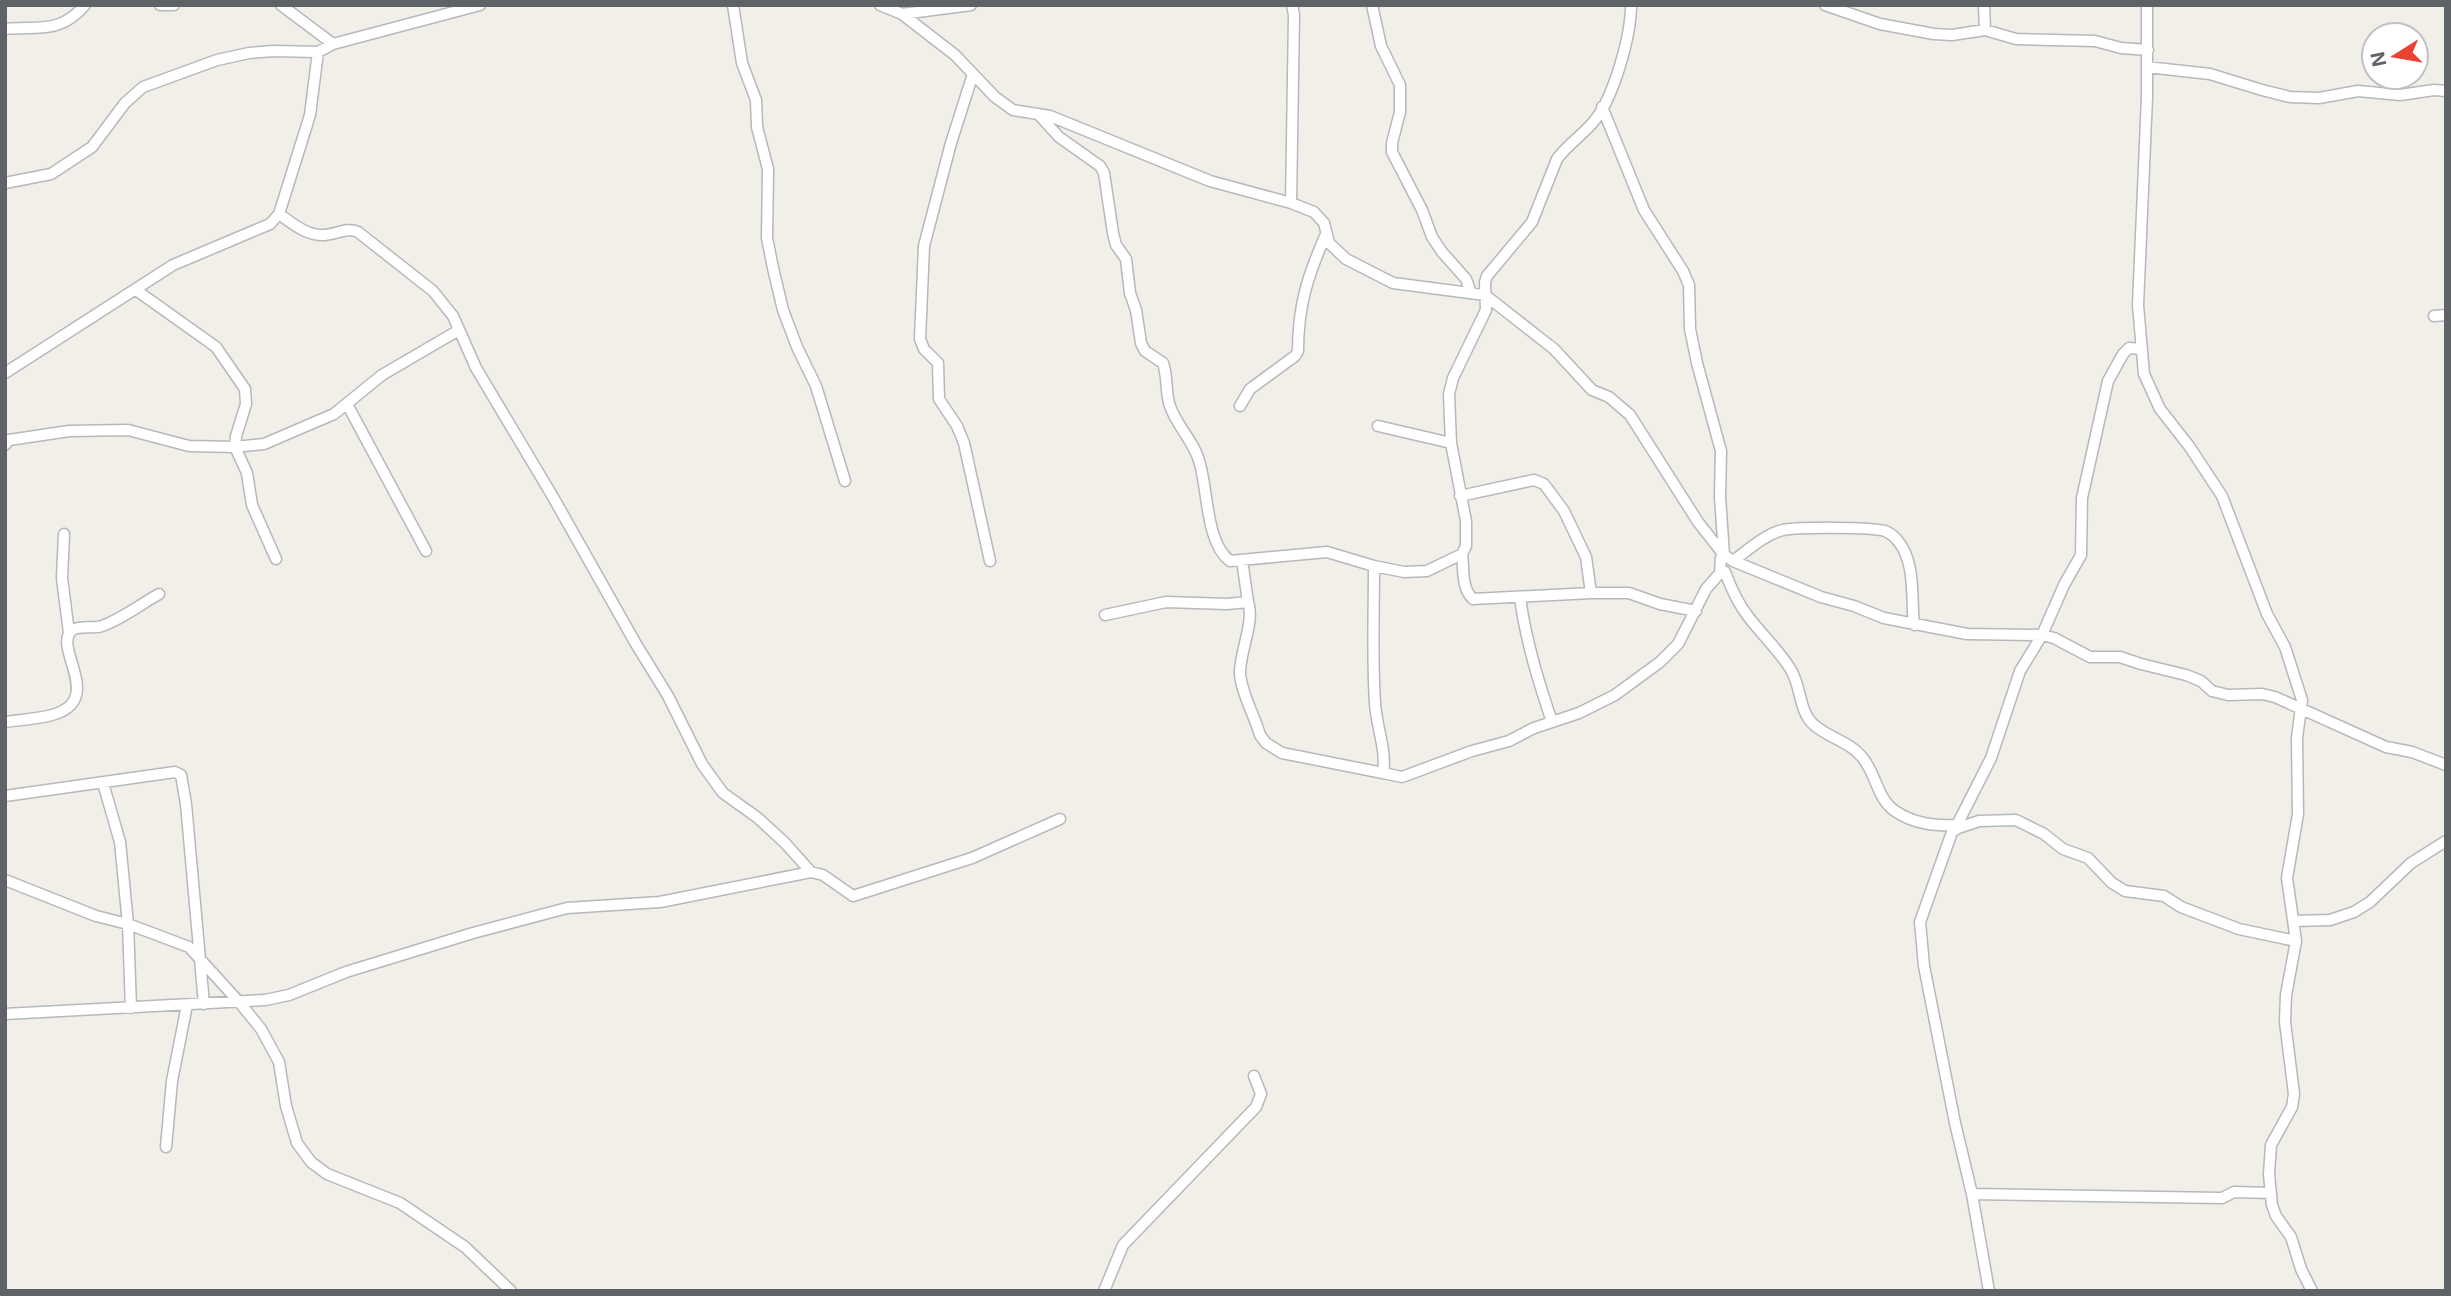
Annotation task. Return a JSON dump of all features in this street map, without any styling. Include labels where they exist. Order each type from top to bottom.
[{"type":"street","points":[[5,29],[60,26],[85,5]]},
{"type":"street","points":[[160,5],[174,5]]},
{"type":"street","points":[[281,5],[333,44]]},
{"type":"street","points":[[5,183],[51,174],[92,148],[125,103],[143,87],[217,60],[274,51],[318,52],[333,44],[480,5]]},
{"type":"street","points":[[733,5],[742,63],[756,100],[757,127],[768,169],[767,238],[783,310],[816,386],[845,481]]},
{"type":"street","points":[[880,5],[902,14],[955,55],[995,97],[1013,110],[1050,116],[1210,181],[1292,203],[1314,212],[1320,217],[1329,243],[1346,260],[1393,283],[1485,295],[1554,349],[1592,390],[1609,397],[1630,415],[1698,522],[1728,558]]},
{"type":"street","points":[[902,14],[968,5]]},
{"type":"street","points":[[1292,5],[1292,203]]},
{"type":"street","points":[[1371,5],[1381,46],[1400,85],[1400,113],[1392,152],[1422,210],[1432,237],[1441,252],[1466,279],[1471,293]]},
{"type":"street","points":[[1631,5],[1629,33],[1602,107],[1597,117],[1557,159],[1532,222],[1490,271],[1485,282],[1486,310],[1453,379],[1449,394],[1451,443],[1466,521],[1466,546],[1462,554],[1465,584],[1473,599],[1629,593],[1660,604],[1696,611]]},
{"type":"street","points":[[1825,5],[1880,24],[1934,34],[1952,35],[1985,30],[2016,39],[2095,41],[2122,48],[2148,50]]},
{"type":"street","points":[[1984,5],[1985,30]]},
{"type":"street","points":[[2147,5],[2148,50],[2138,305],[2144,374],[2160,409],[2189,446],[2221,496],[2267,614],[2284,647],[2302,700],[2297,738],[2298,814],[2287,878],[2297,941],[2286,995],[2286,1022],[2294,1094],[2292,1107],[2271,1145],[2270,1193],[2276,1216],[2291,1237],[2301,1269],[2312,1291]]},
{"type":"street","points":[[5,373],[173,265],[270,224],[279,215],[310,115],[318,52]]},
{"type":"street","points":[[2147,67],[2210,74],[2290,97],[2328,97],[2358,91],[2400,95],[2446,91]]},
{"type":"street","points":[[973,74],[951,143],[924,246],[919,324],[924,349],[938,363],[939,400],[957,426],[964,443],[990,561]]},
{"type":"street","points":[[1602,107],[1644,210],[1689,285],[1690,329],[1721,451],[1720,497],[1728,558]]},
{"type":"street","points":[[1040,116],[1059,137],[1100,166],[1104,173],[1112,233],[1116,245],[1126,258],[1130,293],[1136,310],[1141,343],[1145,351],[1163,363],[1169,406],[1194,446],[1201,465],[1214,540],[1222,555],[1230,561],[1242,561],[1327,552],[1404,572],[1427,571],[1462,554]]},
{"type":"street","points":[[279,215],[307,233],[325,235],[352,229],[433,291],[453,316],[476,368],[668,696],[702,764],[723,793],[758,818],[811,872]]},
{"type":"street","points":[[1240,406],[1250,389],[1298,351],[1301,302],[1311,267],[1326,234]]},
{"type":"street","points":[[136,290],[216,347],[245,389],[246,404],[235,447],[247,473],[252,505],[276,559]]},
{"type":"street","points":[[2434,316],[2446,315]]},
{"type":"street","points":[[7,441],[69,431],[128,430],[190,446],[235,447],[264,444],[334,414],[382,375],[459,330]]},
{"type":"street","points":[[1989,1291],[1920,937],[1920,922],[1952,832],[1958,827],[1991,758],[2020,671],[2042,635],[2064,585],[2081,555],[2082,498],[2108,381],[2129,348],[2141,349]]},
{"type":"street","points":[[347,404],[426,551]]},
{"type":"street","points":[[1378,426],[1451,443]]},
{"type":"street","points":[[1460,496],[1534,480],[1544,484],[1564,511],[1586,557],[1591,593]]},
{"type":"street","points":[[1728,558],[1783,530],[1807,528],[1885,531],[1898,541],[1903,549],[1910,577],[1914,625]]},
{"type":"street","points":[[5,722],[50,716],[67,708],[76,696],[78,685],[67,642],[69,633],[62,578],[64,534]]},
{"type":"street","points":[[2297,941],[2239,929],[2181,907],[2164,896],[2134,893],[2118,888],[2088,859],[2063,849],[2044,834],[2016,820],[1979,821],[1958,827],[1934,826],[1894,811],[1881,795],[1868,764],[1860,754],[1846,742],[1813,724],[1804,708],[1792,671],[1749,618],[1733,593],[1723,573],[1721,557],[1761,575],[1884,618],[1983,635],[2042,635],[2054,638],[2090,657],[2120,657],[2186,675],[2201,681],[2212,691],[2237,696],[2262,694],[2274,697],[2386,747],[2412,752],[2446,765]]},
{"type":"street","points":[[1242,561],[1249,620],[1241,654],[1240,676],[1260,735],[1266,743],[1282,753],[1402,777],[1472,751],[1509,741],[1579,713],[1615,695],[1660,662],[1678,644],[1706,589],[1723,573],[1761,575]]},
{"type":"street","points":[[1374,566],[1374,694],[1385,763],[1383,773]]},
{"type":"street","points":[[69,633],[73,629],[102,626],[159,594]]},
{"type":"street","points":[[1520,598],[1533,667],[1552,722]]},
{"type":"street","points":[[1105,615],[1166,602],[1248,602]]},
{"type":"street","points":[[5,796],[175,772],[183,779],[205,1004]]},
{"type":"street","points":[[103,783],[120,842],[128,924],[131,1007]]},
{"type":"street","points":[[5,1014],[240,1003],[289,995],[359,968],[567,908],[660,902],[811,872],[822,875],[853,895],[972,858],[1060,819]]},
{"type":"street","points":[[2294,921],[2330,920],[2354,912],[2370,902],[2411,863],[2446,841]]},
{"type":"street","points":[[5,880],[96,916],[128,924],[189,947],[261,1029],[279,1062],[286,1106],[297,1143],[311,1162],[327,1174],[400,1203],[465,1247],[511,1291]]},
{"type":"street","points":[[166,1147],[172,1081],[187,1005]]},
{"type":"street","points":[[1104,1291],[1123,1245],[1256,1107],[1261,1094],[1254,1076]]},
{"type":"street","points":[[1972,1194],[2222,1198],[2234,1192],[2270,1193]]}]
